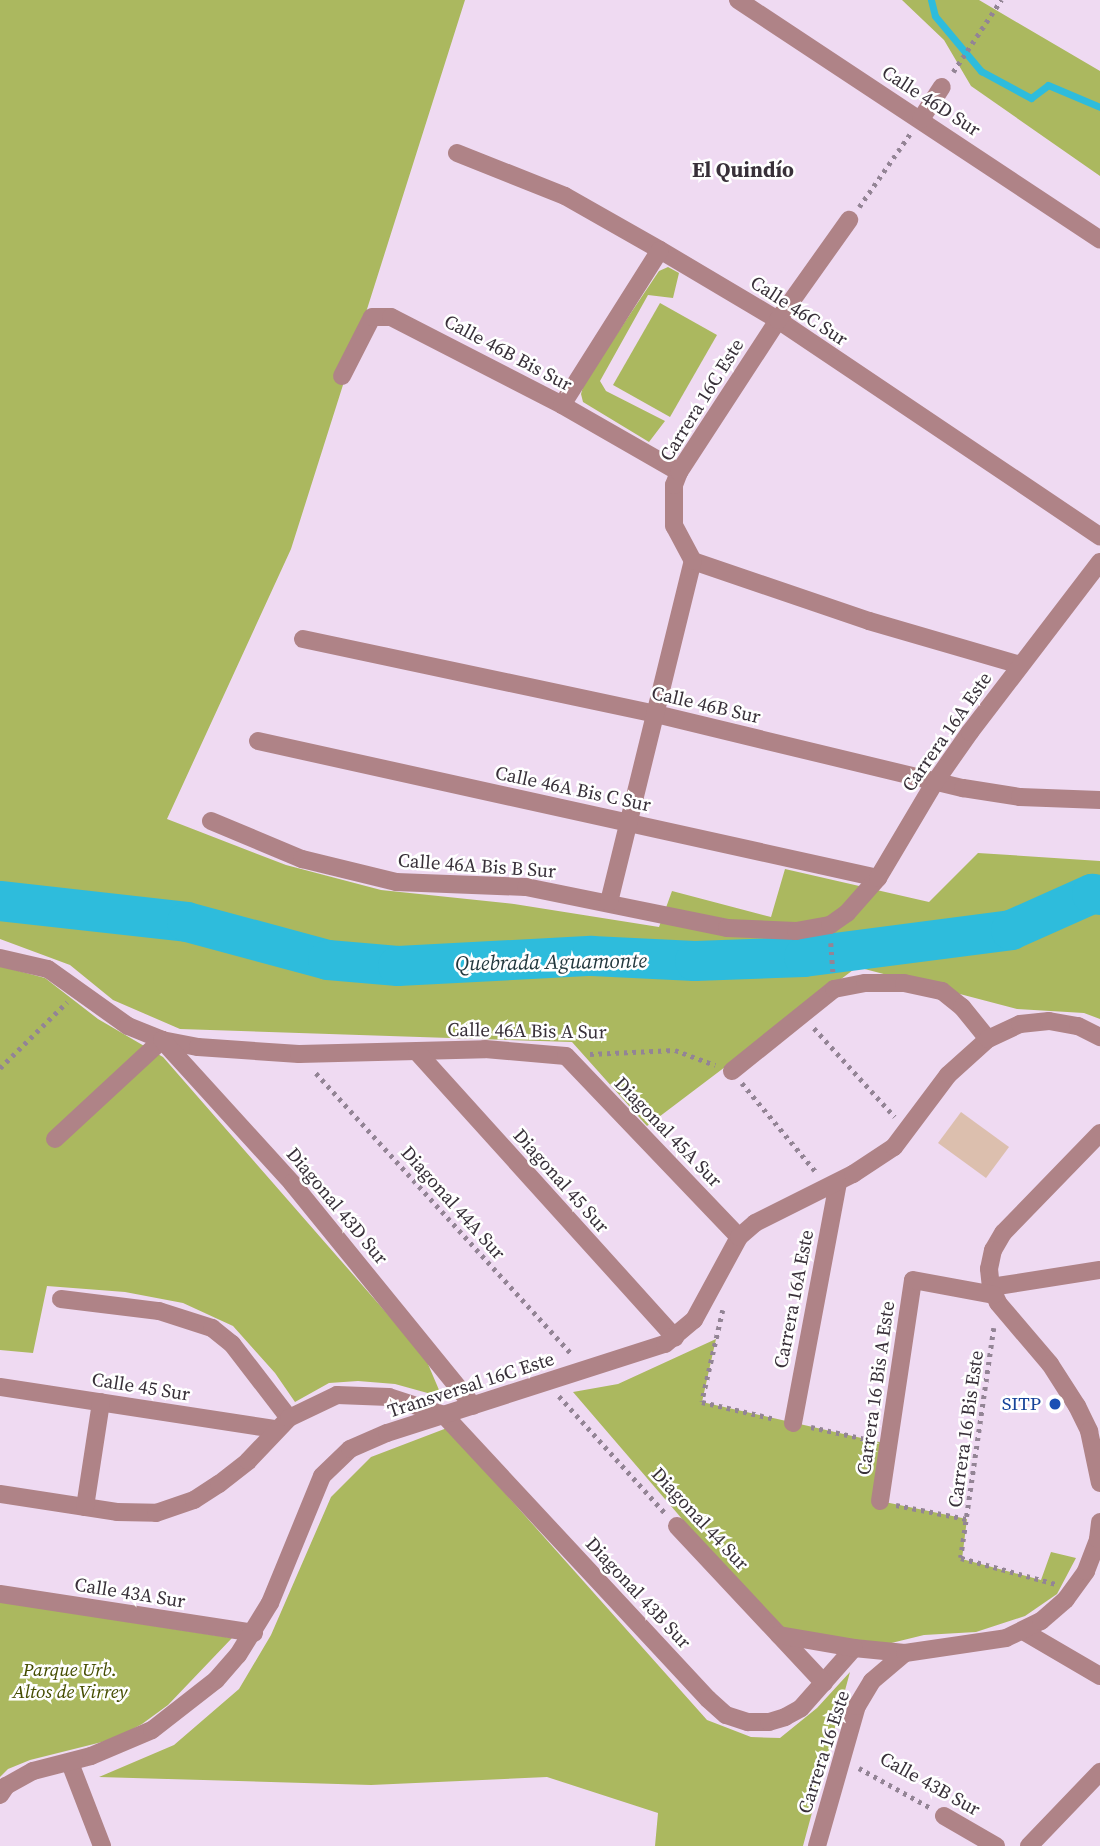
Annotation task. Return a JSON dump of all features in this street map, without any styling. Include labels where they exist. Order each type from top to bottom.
[{"type":"street","name":"Calle 46D Sur","points":[[738,0],[1100,240]]},
{"type":"street","points":[[921,119],[942,87]]},
{"type":"street","name":"Calle 46C Sur","points":[[457,153],[565,196],[778,320],[1100,536]]},
{"type":"street","name":"Carrera 16C Este","points":[[693,561],[685,551],[674,526],[672,499],[679,472],[778,320],[849,220]]},
{"type":"street","points":[[562,405],[660,250]]},
{"type":"street","name":"Calle 46B Bis Sur","points":[[342,376],[372,317],[391,317],[562,405],[679,472]]},
{"type":"street","points":[[609,902],[693,561],[869,621],[1020,665]]},
{"type":"street","name":"Carrera 16A Este","points":[[831,925],[847,914],[878,878],[935,782],[1020,665],[1100,562]]},
{"type":"street","name":"Calle 46B Sur","points":[[303,639],[656,714],[935,782],[1010,796],[1100,800]]},
{"type":"street","name":"Calle 46A Bis C Sur","points":[[258,741],[878,878]]},
{"type":"street","name":"Calle 46A Bis B Sur","points":[[211,821],[302,859],[396,882],[526,887],[727,928],[796,931],[831,925]]},
{"type":"street","name":"Calle 46A Bis A Sur","points":[[0,958],[48,969],[128,1026],[162,1040],[198,1047],[299,1054],[485,1049],[566,1056]]},
{"type":"street","points":[[732,1071],[834,989],[865,983],[904,983],[942,991],[962,1007],[988,1039],[1020,1024],[1049,1021],[1078,1026],[1100,1037]]},
{"type":"street","name":"Transversal 16C Este","points":[[0,1795],[6,1786],[21,1777],[120,1746],[178,1712],[216,1680],[254,1633],[270,1604],[322,1476],[334,1461],[350,1449],[387,1433],[654,1348],[675,1338],[694,1320],[739,1237],[755,1223],[833,1185],[894,1147],[948,1075],[988,1039]]},
{"type":"street","points":[[55,1139],[162,1040]]},
{"type":"street","name":"Diagonal 43D Sur","points":[[162,1040],[292,1183],[473,1406]]},
{"type":"street","name":"Diagonal 45 Sur","points":[[417,1052],[675,1338]]},
{"type":"street","name":"Diagonal 45A Sur","points":[[566,1056],[739,1237]]},
{"type":"street","points":[[1100,1133],[1003,1233],[990,1259],[995,1295],[1051,1364],[1077,1406],[1089,1431],[1100,1483]]},
{"type":"street","name":"Carrera 16A Este","points":[[793,1423],[833,1185]]},
{"type":"street","points":[[995,1295],[1100,1270]]},
{"type":"street","name":"Carrera 16 Bis A Este","points":[[880,1501],[913,1280],[995,1295]]},
{"type":"street","points":[[61,1299],[159,1311],[212,1328],[232,1344],[282,1423]]},
{"type":"street","name":"Calle 45 Sur","points":[[0,1387],[282,1423]]},
{"type":"street","points":[[0,1494],[85,1507],[156,1513],[194,1500],[248,1461],[282,1423],[337,1395],[389,1396],[443,1415]]},
{"type":"street","points":[[85,1507],[101,1402]]},
{"type":"street","name":"Diagonal 43B Sur","points":[[443,1415],[708,1699],[726,1715],[748,1722],[769,1722],[785,1717],[801,1708],[854,1648]]},
{"type":"street","points":[[779,1634],[854,1648],[905,1653],[987,1643],[1023,1631],[1054,1611],[1074,1589],[1093,1556],[1100,1522]]},
{"type":"street","name":"Diagonal 44 Sur","points":[[677,1525],[824,1683]]},
{"type":"street","name":"Calle 43A Sur","points":[[0,1594],[254,1633]]},
{"type":"street","points":[[1023,1631],[1100,1676]]},
{"type":"street","name":"Carrera 16 Este","points":[[817,1846],[864,1693],[882,1670],[905,1653]]},
{"type":"street","points":[[70,1763],[102,1846]]},
{"type":"street","points":[[1029,1846],[1100,1772]]},
{"type":"street","name":"Calle 43B Sur","points":[[944,1816],[996,1846]]},
{"type":"path","points":[[957,65],[1001,0]]},
{"type":"path","points":[[849,220],[921,119]]},
{"type":"path","points":[[831,946],[832,966]]},
{"type":"path","points":[[0,1068],[77,992]]},
{"type":"path","points":[[801,1015],[908,1131]]},
{"type":"path","name":"Calle 46A Bis A Sur","points":[[566,1056],[674,1050],[732,1071]]},
{"type":"path","name":"Diagonal 44A Sur","points":[[299,1054],[586,1370]]},
{"type":"path","points":[[732,1071],[833,1185]]},
{"type":"path","name":"Carrera 16 Bis Este","points":[[995,1295],[961,1559],[1074,1589]]},
{"type":"path","points":[[702,1402],[725,1300]]},
{"type":"path","name":"Diagonal 44 Sur","points":[[547,1382],[677,1525]]},
{"type":"path","points":[[880,1501],[967,1519]]},
{"type":"path","name":"Calle 43B Sur","points":[[843,1760],[944,1816]]},
{"type":"green space","points":[[0,0],[465,0],[291,549],[167,819],[286,865],[381,890],[514,904],[659,927],[672,891],[771,917],[785,869],[929,902],[978,853],[1100,861],[1100,1019],[1084,1013],[1017,1009],[857,967],[647,1126],[572,1042],[180,1029],[113,1000],[70,965],[0,939]]},
{"type":"green space","points":[[902,0],[979,0],[1100,71],[1100,176],[971,86],[944,40]]},
{"type":"green space","points":[[668,267],[679,273],[673,298],[648,295],[600,381],[606,391],[665,421],[649,442],[583,402],[581,394],[584,383],[659,271]]},
{"type":"green space","points":[[660,303],[717,335],[670,417],[613,385]]},
{"type":"green space","points":[[0,966],[45,978],[98,1019],[163,1057],[425,1357],[442,1397],[395,1384],[358,1381],[329,1383],[295,1402],[275,1373],[233,1326],[183,1303],[125,1292],[47,1286],[33,1353],[0,1350]]},
{"type":"green space","points":[[716,1339],[702,1402],[888,1444],[880,1501],[967,1519],[962,1559],[1041,1580],[1051,1552],[1076,1558],[1057,1594],[1025,1616],[976,1632],[924,1635],[875,1647],[781,1634],[573,1392],[618,1384]]},
{"type":"green space","points":[[447,1428],[707,1720],[751,1737],[780,1738],[817,1708],[850,1672],[803,1846],[655,1846],[658,1813],[547,1777],[371,1785],[99,1777],[174,1745],[239,1689],[271,1635],[331,1497],[371,1457]]},
{"type":"green space","name":"Parque Urb. Altos de Virrey","points":[[0,1602],[232,1638],[168,1705],[142,1724],[114,1739],[30,1760],[8,1769],[0,1777]]},
{"type":"building","points":[[961,1112],[1009,1147],[986,1178],[938,1143]]},
{"type":"waterway","points":[[931,0],[935,16],[981,71],[1031,98],[1048,85],[1100,107]]},
{"type":"waterway","name":"Quebrada Aguamonte","points":[[0,901],[187,922],[328,960],[398,966],[592,956],[695,961],[804,957],[1011,930],[1092,894],[1100,895]]},
{"type":"place","name":"SITP","points":[[1055,1404]]},
{"type":"district","name":"El Quindío","points":[[743,170]]}]
